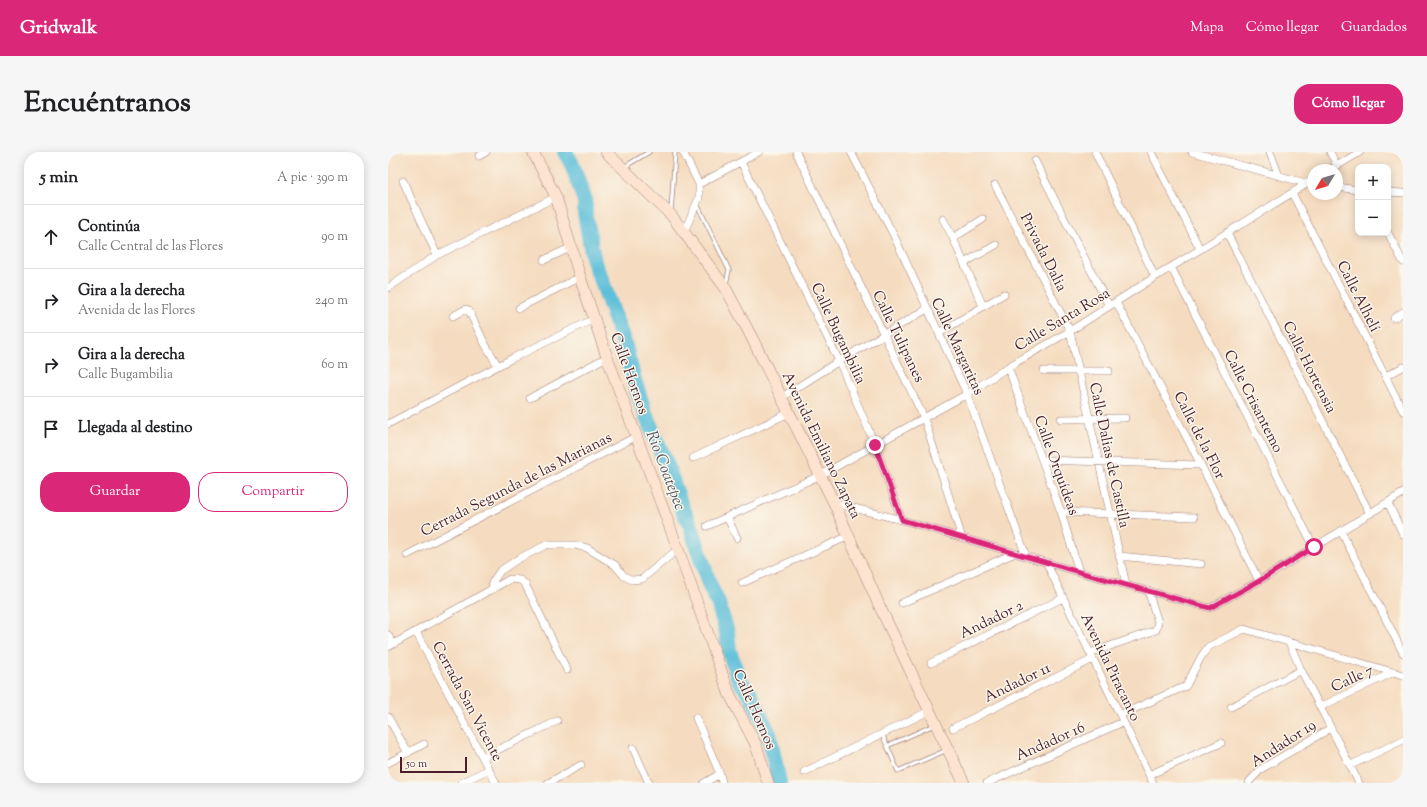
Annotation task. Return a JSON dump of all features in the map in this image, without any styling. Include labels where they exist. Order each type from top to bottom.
[{"type":"main road","name":"Calle Hornos","points":[[532,152],[556,196],[580,277],[607,357],[637,436],[729,693],[756,745],[768,783]]},
{"type":"main road","name":"Avenida Emiliano Zapata","points":[[606,152],[671,215],[725,288],[821,475],[879,605],[964,783]]},
{"type":"street","points":[[479,156],[486,152]]},
{"type":"street","points":[[683,152],[699,184],[697,203],[684,232]]},
{"type":"street","points":[[699,184],[740,162],[748,155],[759,152]]},
{"type":"street","name":"Calle Tulipanes","points":[[796,152],[924,418],[962,538]]},
{"type":"street","name":"Calle Margaritas","points":[[852,152],[895,238],[967,394],[1026,556]]},
{"type":"street","points":[[1095,152],[1155,277]]},
{"type":"street","points":[[1152,152],[1200,249]]},
{"type":"street","points":[[1192,152],[1307,182]]},
{"type":"street","points":[[1270,152],[1280,176]]},
{"type":"street","points":[[1330,152],[1336,164]]},
{"type":"street","points":[[1340,164],[1360,152]]},
{"type":"street","name":"Calle Bugambilia","points":[[740,162],[839,361],[875,445],[902,520]]},
{"type":"street","points":[[1035,162],[1109,306]]},
{"type":"street","points":[[403,181],[437,254]]},
{"type":"street","name":"Privada Dalia","points":[[995,185],[1070,331]]},
{"type":"street","name":"Calle Santa Rosa","points":[[708,526],[821,475],[967,394],[1008,367],[1070,331],[1200,249],[1307,185]]},
{"type":"street","points":[[1343,188],[1355,190]]},
{"type":"street","points":[[1391,192],[1403,193]]},
{"type":"street","name":"Calle Alhelí","points":[[1292,193],[1403,411]]},
{"type":"street","points":[[388,288],[437,254],[556,196]]},
{"type":"street","points":[[943,219],[983,306]]},
{"type":"street","points":[[952,238],[983,219]]},
{"type":"street","name":"Calle Hortensia","points":[[1227,233],[1370,514]]},
{"type":"street","points":[[1390,236],[1403,262]]},
{"type":"street","points":[[964,263],[996,245]]},
{"type":"street","points":[[544,260],[572,248]]},
{"type":"street","name":"Calle Crisantemo","points":[[1171,267],[1314,547]]},
{"type":"street","points":[[519,308],[580,277]]},
{"type":"street","points":[[939,333],[1004,294]]},
{"type":"street","name":"Calle de la Flor","points":[[1116,302],[1201,465],[1259,581]]},
{"type":"street","points":[[453,316],[466,309],[469,311],[484,344],[498,366]]},
{"type":"street","points":[[782,397],[883,334],[927,309]]},
{"type":"street","points":[[1394,318],[1403,312]]},
{"type":"street","points":[[388,424],[498,366],[594,319]]},
{"type":"street","name":"Calle Dalias de Castilla","points":[[1070,331],[1126,585]]},
{"type":"street","points":[[530,398],[607,357]]},
{"type":"street","name":"Calle Orquídeas","points":[[1008,367],[1043,460],[1061,512],[1079,572]]},
{"type":"street","points":[[1386,376],[1403,367]]},
{"type":"street","points":[[1044,371],[1109,371]]},
{"type":"street","points":[[693,458],[789,413]]},
{"type":"street","points":[[1061,419],[1125,418]]},
{"type":"street","name":"Cerrada Segunda de las Marianas","points":[[407,554],[637,436]]},
{"type":"street","points":[[1043,460],[1201,465]]},
{"type":"street","points":[[834,503],[902,520],[1079,572],[1210,608],[1259,581],[1403,493]]},
{"type":"street","points":[[1388,503],[1403,534]]},
{"type":"street","points":[[1061,512],[1194,517]]},
{"type":"street","points":[[727,517],[737,538]]},
{"type":"street","points":[[1341,531],[1403,653]]},
{"type":"street","points":[[742,583],[849,536]]},
{"type":"street","points":[[493,589],[492,583],[500,572],[518,560],[546,545],[575,545],[587,548],[615,565],[624,576],[632,580],[642,579],[678,549]]},
{"type":"street","points":[[902,603],[1015,553]]},
{"type":"street","points":[[1119,556],[1201,564]]},
{"type":"street","name":"Avenida Piracanto","points":[[1046,562],[1150,780]]},
{"type":"street","points":[[388,635],[390,646],[510,579],[520,580],[525,584],[567,670]]},
{"type":"street","name":"Andador 11","points":[[953,728],[1092,656],[1156,630],[1158,622],[1148,591]]},
{"type":"street","name":"Andador 2","points":[[931,663],[1064,598]]},
{"type":"street","name":"Andador 16","points":[[987,783],[1122,719],[1186,686],[1200,657],[1208,647],[1244,629],[1289,642]]},
{"type":"street","name":"Cerrada San Vicente","points":[[416,632],[496,783]]},
{"type":"street","points":[[1289,642],[1301,670],[1359,783]]},
{"type":"street","points":[[1289,642],[1403,675]]},
{"type":"street","points":[[1231,707],[1301,670]]},
{"type":"street","name":"Calle 7","points":[[1320,707],[1394,672]]},
{"type":"street","points":[[804,772],[929,711]]},
{"type":"street","points":[[388,717],[408,753]]},
{"type":"street","points":[[696,718],[720,774],[722,783]]},
{"type":"street","points":[[483,758],[557,721]]},
{"type":"street","name":"Andador 19","points":[[1249,782],[1261,769],[1331,728]]},
{"type":"street","points":[[1350,765],[1403,740]]},
{"type":"street","points":[[1150,780],[1221,743]]},
{"type":"street","points":[[388,763],[424,744]]},
{"type":"street","points":[[633,748],[649,783]]},
{"type":"street","points":[[548,783],[581,765]]},
{"type":"street","points":[[461,783],[489,769]]},
{"type":"street","points":[[704,783],[720,774]]},
{"type":"lane","points":[[622,168],[649,152]]},
{"type":"lane","points":[[671,215],[675,152]]},
{"type":"lane","points":[[697,203],[729,270],[725,288]]},
{"type":"lane","points":[[887,746],[935,725]]},
{"type":"lane","points":[[882,734],[898,771],[948,750]]},
{"type":"waterway","name":"Rio Coatepec","points":[[565,152],[572,164],[585,201],[585,213],[594,263],[625,346],[645,413],[666,463],[680,503],[691,527],[710,586],[718,603],[727,632],[729,650],[739,680],[750,693],[769,734],[779,783]]},
{"type":"route","points":[[875,445],[902,520],[1079,572],[1210,608],[1259,581],[1314,547]]}]
